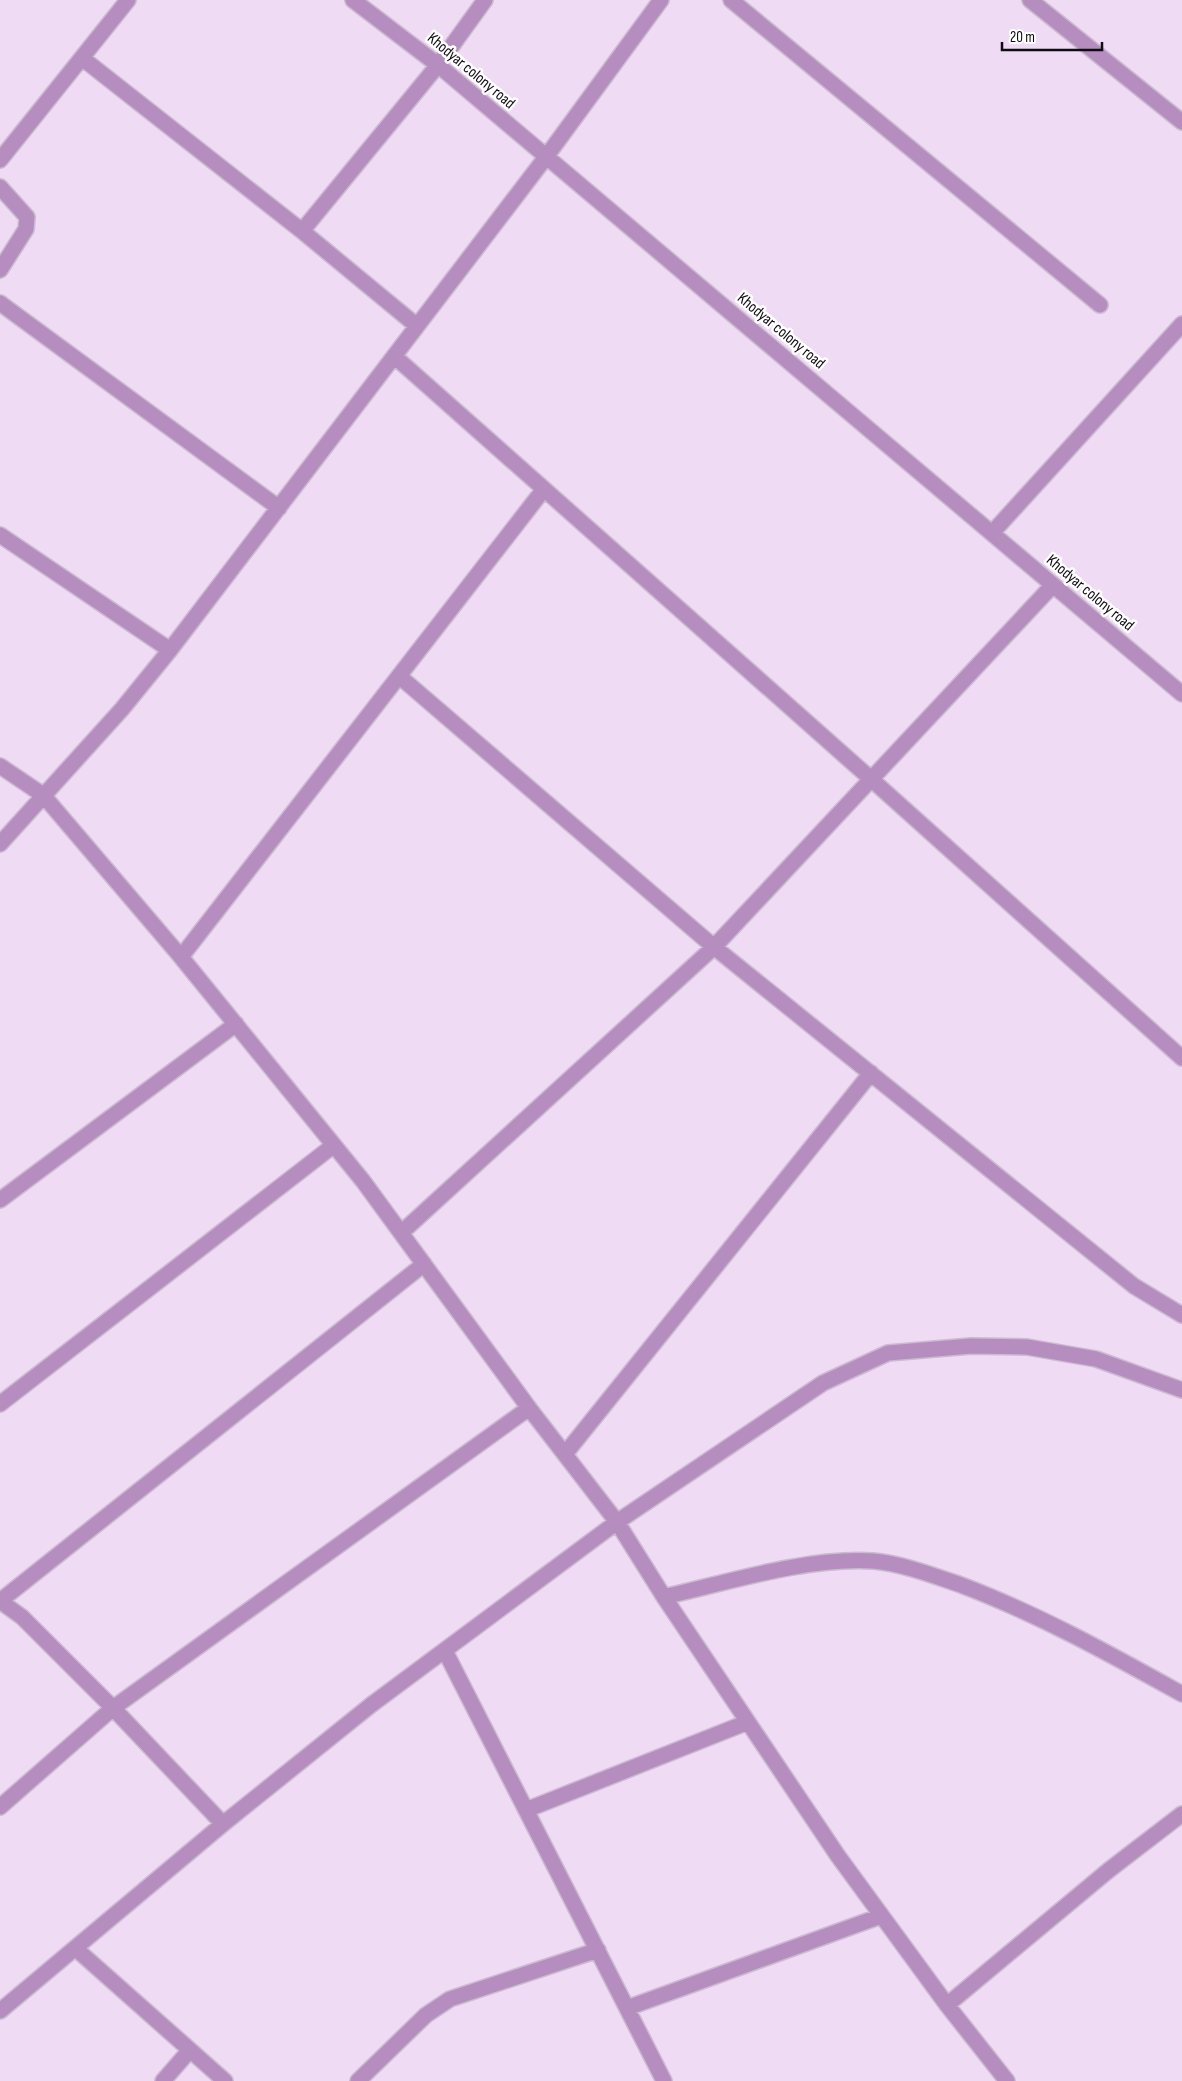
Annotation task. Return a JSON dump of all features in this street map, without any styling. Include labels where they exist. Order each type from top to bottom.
[{"type":"street","points":[[0,160],[128,0]]},
{"type":"street","name":"Khodyar colony road","points":[[353,0],[438,65],[1182,694]]},
{"type":"street","points":[[302,231],[438,65],[485,0]]},
{"type":"street","points":[[0,844],[122,709],[170,650],[546,157],[661,0]]},
{"type":"street","points":[[731,0],[1100,305]]},
{"type":"street","points":[[1030,0],[1182,122]]},
{"type":"street","points":[[82,58],[302,231],[417,326]]},
{"type":"street","points":[[0,187],[27,217],[26,229],[0,270]]},
{"type":"street","points":[[0,303],[279,508]]},
{"type":"street","points":[[992,534],[1182,324]]},
{"type":"street","points":[[394,356],[871,778],[1182,1058]]},
{"type":"street","points":[[181,957],[544,488]]},
{"type":"street","points":[[0,535],[170,650]]},
{"type":"street","points":[[401,1232],[714,947],[1053,585]]},
{"type":"street","points":[[399,676],[714,947],[1134,1286],[1182,1315]]},
{"type":"street","points":[[0,766],[43,795],[236,1024],[334,1145],[401,1232],[528,1408],[617,1522],[664,1597],[838,1856],[947,2005],[1007,2081]]},
{"type":"street","points":[[0,1200],[236,1024]]},
{"type":"street","points":[[565,1454],[871,1074]]},
{"type":"street","points":[[0,1404],[334,1145]]},
{"type":"street","points":[[223,1824],[113,1708],[22,1616],[0,1601],[424,1264]]},
{"type":"street","points":[[0,2011],[223,1824],[371,1706],[617,1522],[823,1383],[888,1353],[971,1346],[1027,1347],[1096,1359],[1182,1390]]},
{"type":"street","points":[[0,1807],[113,1708],[528,1408]]},
{"type":"street","points":[[664,1597],[826,1562],[874,1561],[931,1574],[1004,1601],[1092,1644],[1182,1694]]},
{"type":"street","points":[[445,1651],[664,2081]]},
{"type":"street","points":[[526,1810],[748,1722]]},
{"type":"street","points":[[947,2005],[1108,1870],[1182,1814]]},
{"type":"street","points":[[627,2008],[881,1916]]},
{"type":"street","points":[[75,1948],[225,2081]]},
{"type":"street","points":[[358,2081],[426,2015],[450,1999],[598,1950]]},
{"type":"street","points":[[163,2081],[190,2050]]}]
